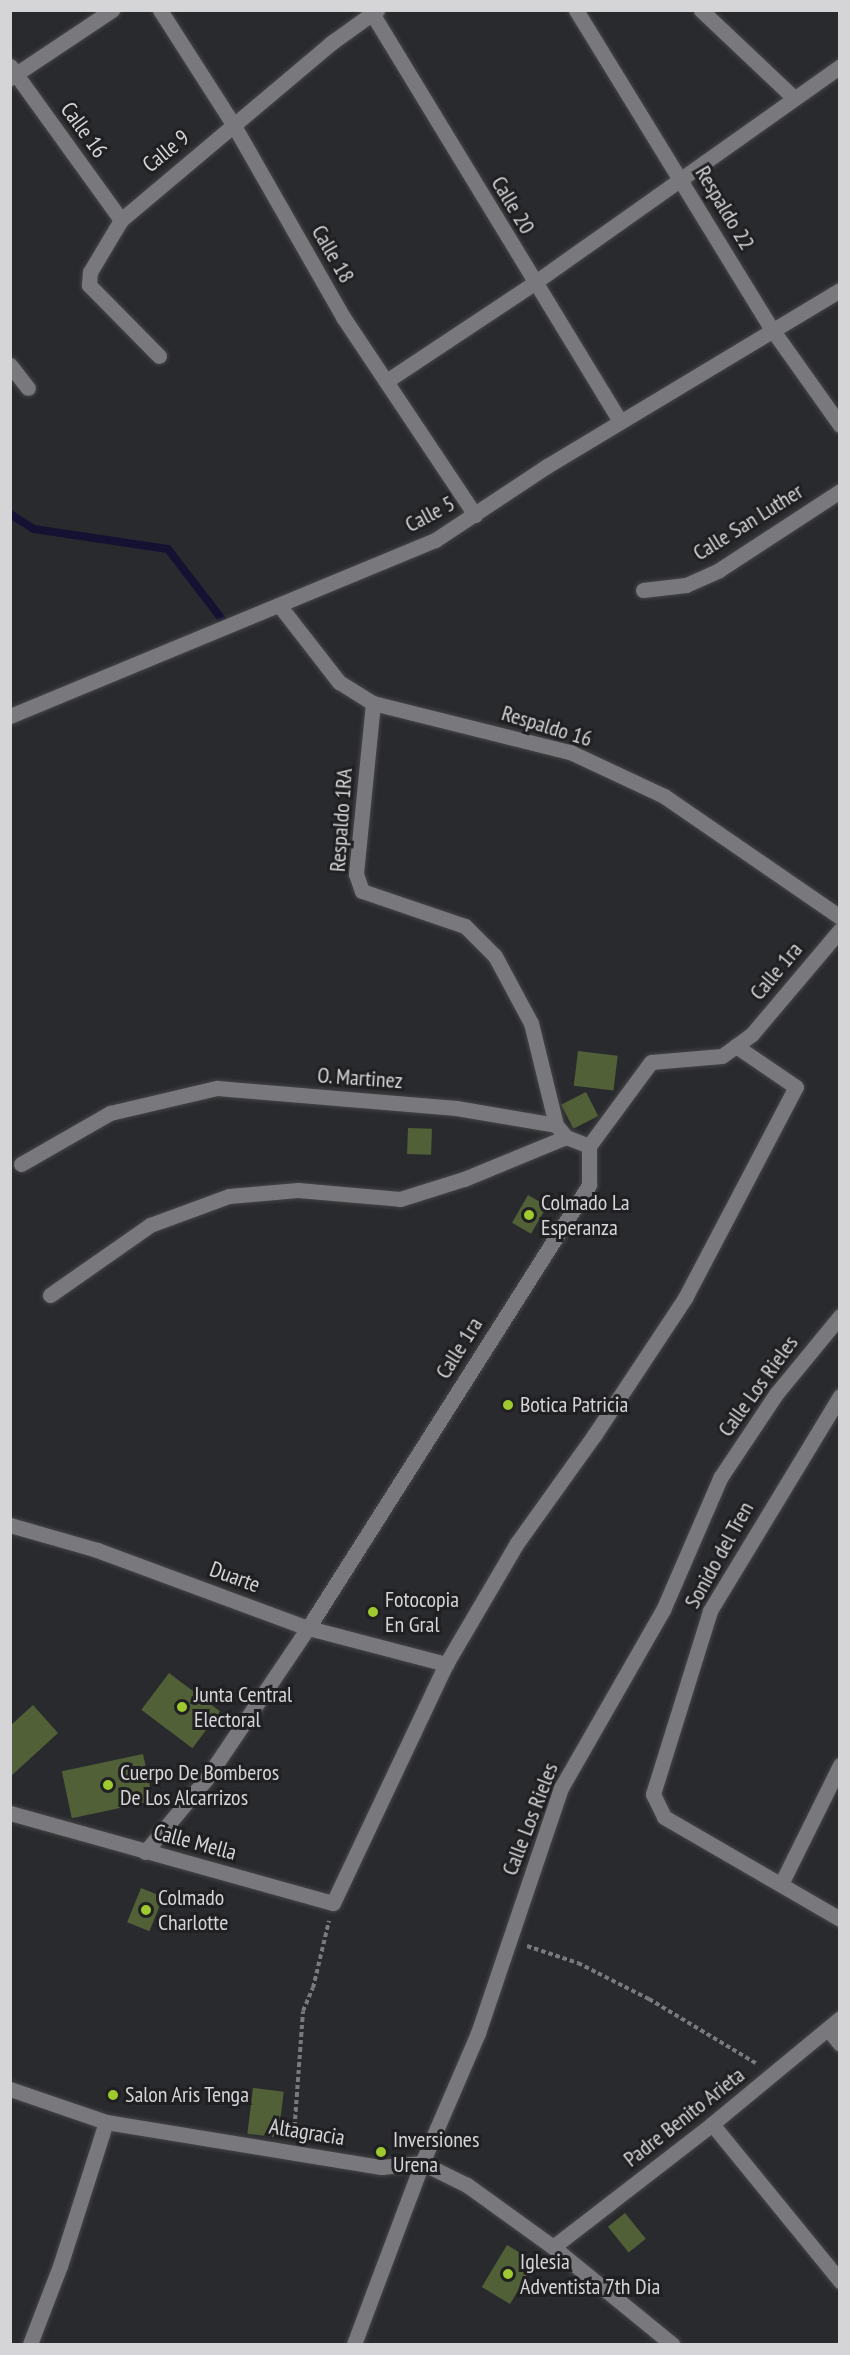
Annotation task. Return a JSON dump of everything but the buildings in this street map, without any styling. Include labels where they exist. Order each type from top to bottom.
[{"type":"street","points":[[12,73],[112,10]]},
{"type":"street","name":"Calle 18","points":[[160,10],[233,124],[343,317],[388,380],[475,515]]},
{"type":"street","name":"Respaldo 22","points":[[576,10],[771,328],[840,425]]},
{"type":"street","points":[[702,10],[794,98]]},
{"type":"street","name":"Calle 9","points":[[159,356],[89,285],[90,272],[121,220],[233,124],[373,12]]},
{"type":"street","name":"Calle 20","points":[[373,12],[534,283],[620,422]]},
{"type":"street","points":[[388,380],[534,283],[840,66]]},
{"type":"street","name":"Calle 16","points":[[12,73],[121,220]]},
{"type":"street","name":"Calle 5","points":[[10,716],[435,540],[771,328],[840,290]]},
{"type":"street","points":[[10,365],[28,388]]},
{"type":"street","name":"Calle San Luther","points":[[643,590],[686,585],[719,570],[840,491]]},
{"type":"street","name":"Respaldo 16","points":[[279,605],[339,682],[374,703],[570,752],[664,796],[840,917]]},
{"type":"street","name":"Respaldo 1RA","points":[[374,703],[356,874],[362,891],[465,926],[495,956],[531,1023],[556,1125],[566,1137],[589,1146]]},
{"type":"street","name":"Calle 1ra","points":[[145,1852],[206,1779],[308,1628],[589,1185],[589,1146],[651,1062],[722,1056],[736,1047],[752,1034],[840,930]]},
{"type":"street","points":[[333,1904],[446,1664],[517,1543],[596,1434],[685,1298],[796,1087],[736,1047]]},
{"type":"street","name":"O. Martinez","points":[[21,1164],[110,1113],[217,1088],[456,1108],[556,1125]]},
{"type":"street","points":[[50,1294],[150,1225],[229,1196],[298,1190],[400,1199],[464,1179],[566,1137]]},
{"type":"street","name":"Calle Los Rieles","points":[[354,2344],[422,2163],[478,2033],[561,1788],[663,1610],[720,1478],[776,1394],[840,1316]]},
{"type":"street","name":"Sonido del Tren","points":[[781,1884],[664,1816],[653,1794],[710,1611],[840,1396]]},
{"type":"street","name":"Duarte","points":[[10,1525],[97,1550],[308,1628],[446,1664]]},
{"type":"street","points":[[840,1765],[781,1884],[840,1919]]},
{"type":"street","name":"Calle Mella","points":[[10,1813],[333,1904]]},
{"type":"street","points":[[834,2024],[840,2043]]},
{"type":"street","name":"Padre Benito Arieta","points":[[553,2247],[712,2124],[834,2024]]},
{"type":"street","name":"Altagracia","points":[[10,2089],[106,2122],[381,2167],[422,2163]]},
{"type":"street","points":[[30,2344],[60,2266],[106,2122]]},
{"type":"street","points":[[712,2124],[840,2281]]},
{"type":"street","points":[[422,2163],[467,2185],[553,2247],[672,2344]]},
{"type":"path","points":[[292,2153],[303,2011],[313,1988],[333,1904]]},
{"type":"path","points":[[510,1940],[578,1963],[649,1999],[732,2046],[772,2075]]},
{"type":"waterway","points":[[10,514],[34,529],[168,549],[227,626]]},
{"type":"place","name":"Colmado La Esperanza","points":[[529,1215]]},
{"type":"place","name":"Botica Patricia","points":[[508,1405]]},
{"type":"place","name":"Fotocopia En Gral","points":[[373,1612]]},
{"type":"place","name":"Junta Central Electoral","points":[[182,1707]]},
{"type":"place","name":"Cuerpo De Bomberos De Los Alcarrizos","points":[[108,1785]]},
{"type":"place","name":"Colmado Charlotte","points":[[146,1910]]},
{"type":"place","name":"Salon Aris Tenga","points":[[113,2095]]},
{"type":"place","name":"Inversiones Urena","points":[[381,2152]]},
{"type":"place","name":"Iglesia Adventista 7th Dia","points":[[508,2274]]}]
